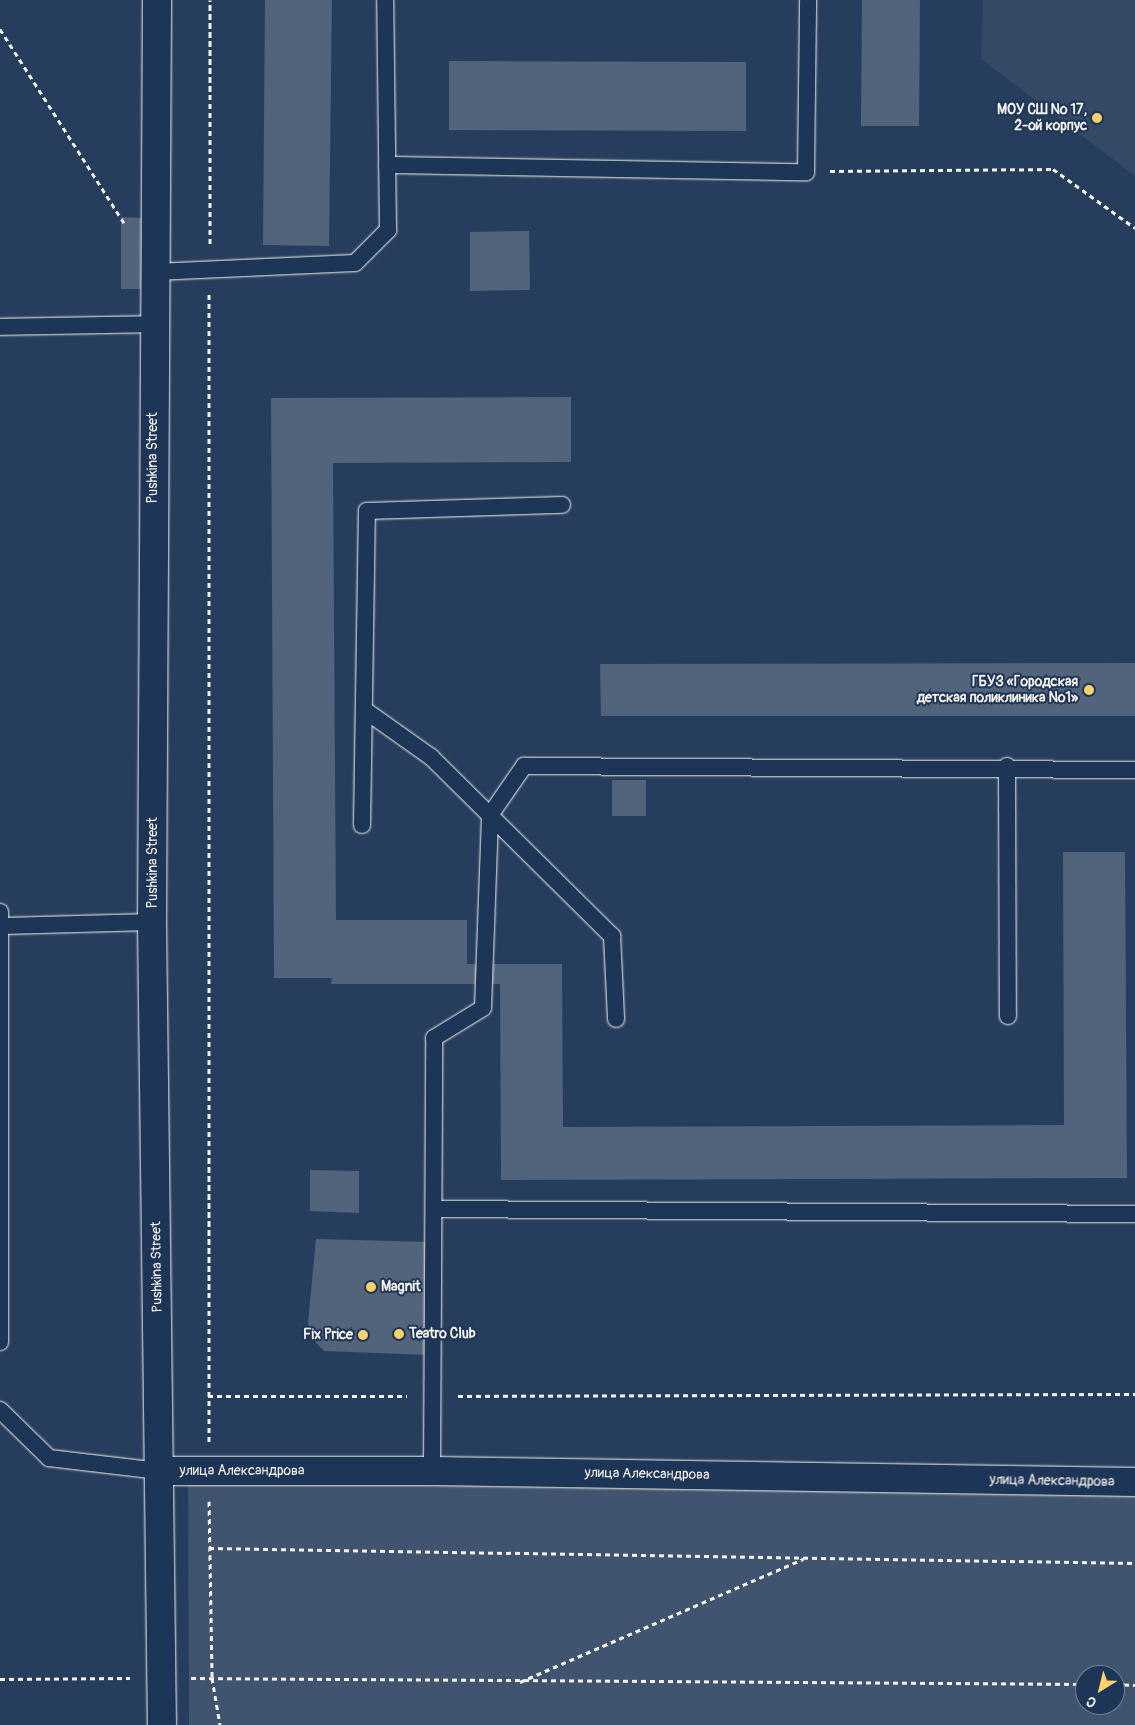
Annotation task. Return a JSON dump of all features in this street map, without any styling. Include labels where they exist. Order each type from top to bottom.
[{"type":"street","name":"Pushkina Street","points":[[157,0],[152,922],[162,1725]]},
{"type":"street","name":"улица Александрова","points":[[159,1471],[432,1471],[1135,1482]]},
{"type":"lane","points":[[155,272],[354,263],[388,230],[385,0]]},
{"type":"lane","points":[[387,165],[806,172],[808,0]]},
{"type":"lane","points":[[0,327],[154,324]]},
{"type":"lane","points":[[362,825],[366,711],[367,511],[562,505]]},
{"type":"lane","points":[[366,711],[431,758],[612,936],[616,1019]]},
{"type":"lane","points":[[432,1471],[437,1209],[434,1038],[483,1008],[490,815],[524,766],[1007,766],[1135,770]]},
{"type":"lane","points":[[1007,766],[1008,1016]]},
{"type":"lane","points":[[0,912],[0,1342]]},
{"type":"lane","points":[[0,926],[152,922]]},
{"type":"lane","points":[[437,1209],[1135,1214]]},
{"type":"lane","points":[[0,1410],[49,1458],[159,1471]]},
{"type":"path","points":[[210,0],[208,1396],[212,1678],[220,1725]]},
{"type":"path","points":[[0,29],[126,225]]},
{"type":"path","points":[[806,172],[1053,169],[1135,228]]},
{"type":"path","points":[[208,1396],[1135,1394]]},
{"type":"path","points":[[209,1548],[1135,1564]]},
{"type":"path","points":[[517,1683],[806,1558]]},
{"type":"path","points":[[0,1679],[137,1678]]},
{"type":"path","points":[[180,1678],[517,1683],[1075,1684]]},
{"type":"shaded area","name":"МОУ СШ № 17, 2-ой корпус","points":[[983,0],[1135,0],[1135,176],[981,59]]},
{"type":"shaded area","points":[[188,1480],[1135,1494],[1135,1725],[189,1725]]},
{"type":"building","points":[[265,0],[332,0],[329,246],[263,245]]},
{"type":"building","points":[[862,0],[920,0],[919,126],[861,126]]},
{"type":"building","points":[[449,61],[746,62],[746,131],[449,130]]},
{"type":"building","points":[[121,217],[145,218],[145,289],[121,289]]},
{"type":"building","points":[[529,231],[530,290],[470,291],[470,232]]},
{"type":"building","points":[[571,397],[571,462],[333,463],[336,920],[467,920],[467,964],[562,964],[563,1127],[1064,1125],[1063,852],[1125,852],[1127,1178],[501,1180],[500,984],[331,984],[332,978],[274,978],[271,398]]},
{"type":"building","points":[[1135,663],[1135,716],[601,716],[600,664]]},
{"type":"building","points":[[612,780],[646,780],[646,816],[612,816]]},
{"type":"building","points":[[310,1170],[359,1171],[359,1213],[310,1211]]},
{"type":"building","name":"Magnit","points":[[316,1239],[432,1242],[428,1355],[324,1351],[307,1333]]},
{"type":"place","name":"МОУ СШ № 17, 2-ой корпус","points":[[1097,118]]},
{"type":"place","name":"ГБУЗ «Городская детская поликлиника №1»","points":[[1089,690]]},
{"type":"place","name":"Magnit","points":[[371,1287]]},
{"type":"place","name":"Teatro Club","points":[[399,1334]]},
{"type":"place","name":"Fix Price","points":[[363,1335]]}]
